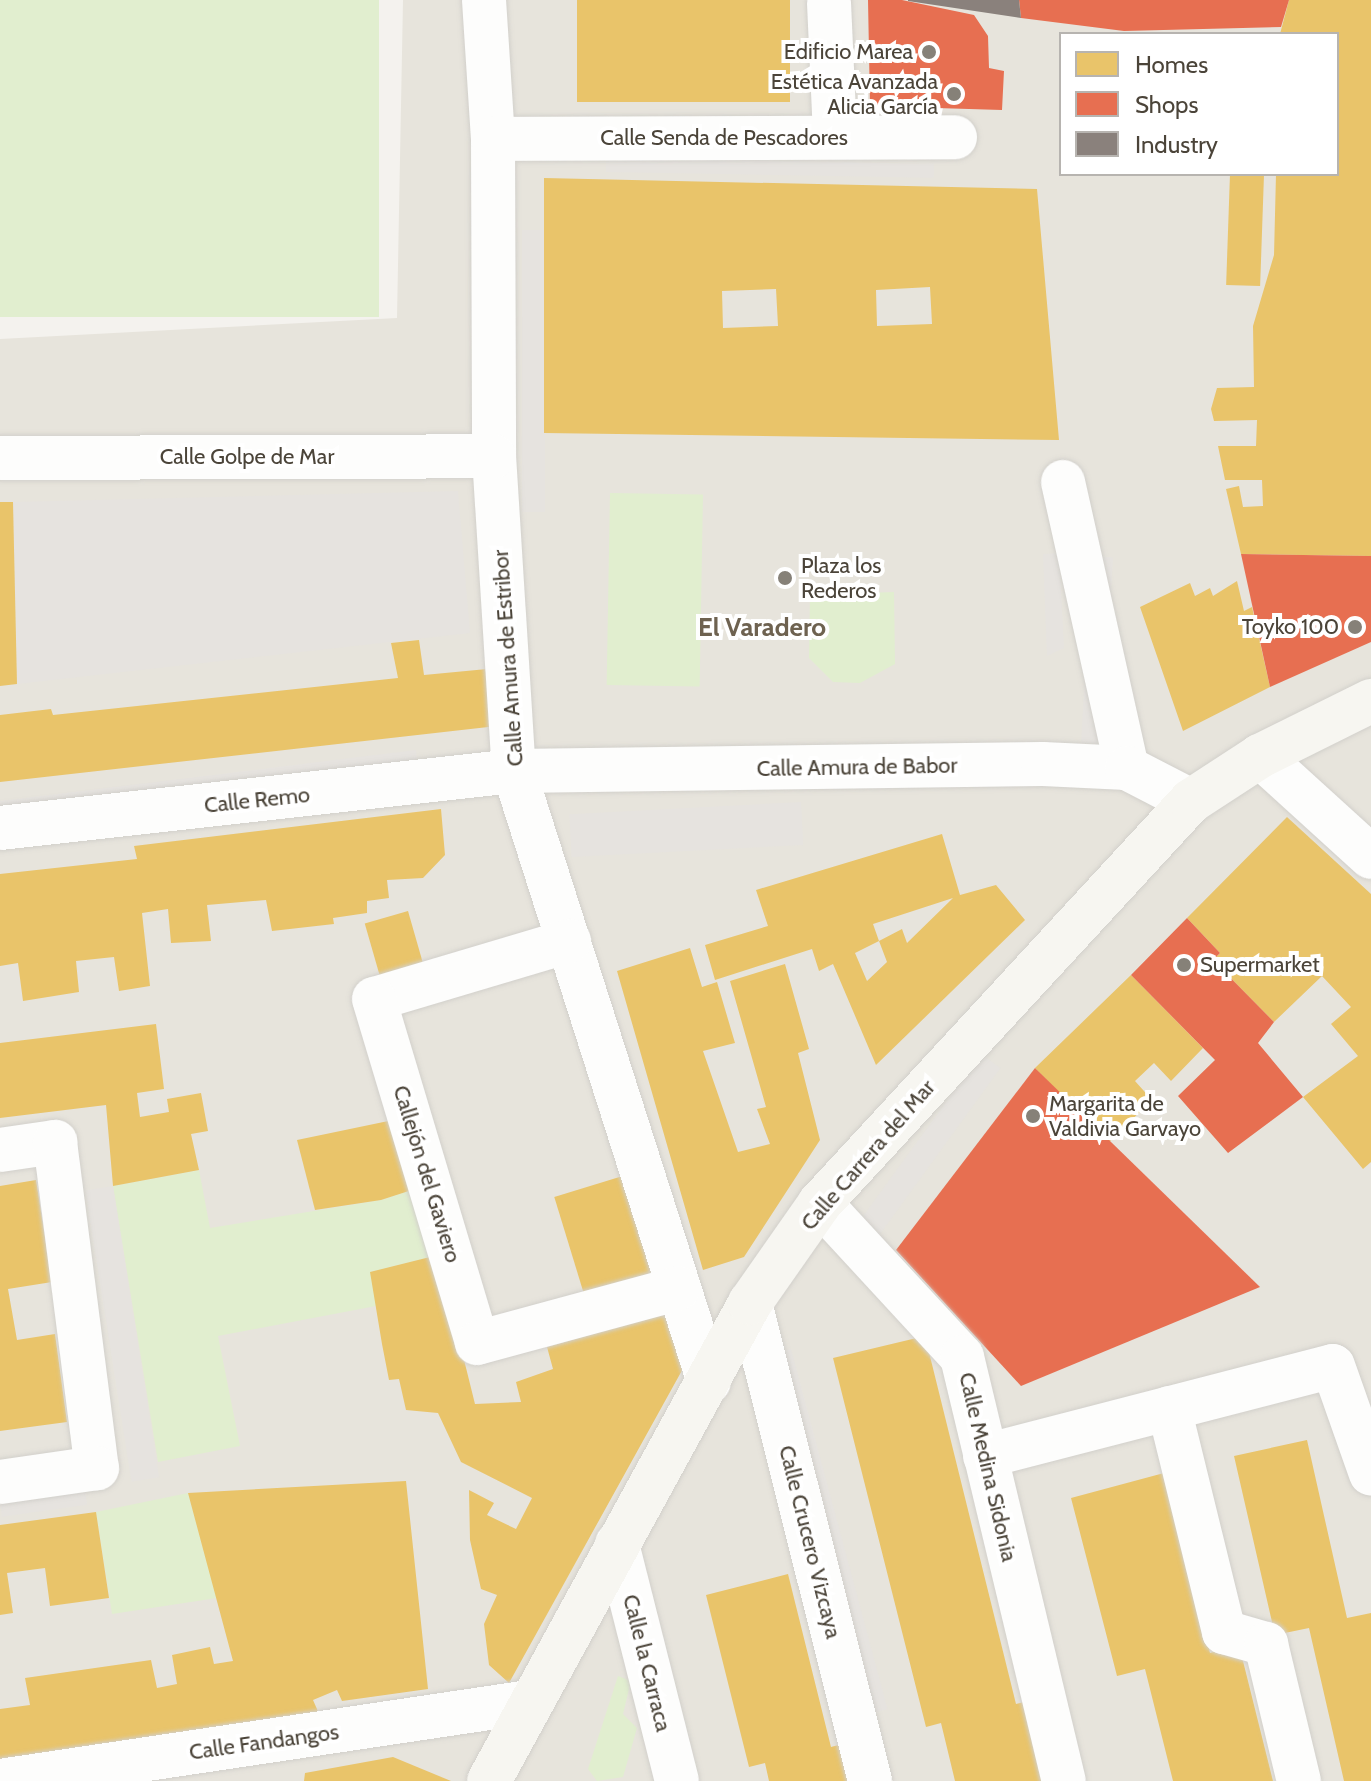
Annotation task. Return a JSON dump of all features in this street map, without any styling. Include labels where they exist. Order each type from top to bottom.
[{"type":"street","name":"Calle Amura de Estribor","points":[[484,0],[493,139],[494,456],[514,771],[709,1382]]},
{"type":"street","points":[[829,3],[835,137]]},
{"type":"street","name":"Calle Senda de Pescadores","points":[[493,139],[955,137]]},
{"type":"street","name":"Calle Golpe de Mar","points":[[0,458],[494,456]]},
{"type":"street","points":[[1063,482],[1127,768]]},
{"type":"street","name":"Calle Carrera del Mar","points":[[502,1770],[529,1702],[709,1382],[750,1303],[820,1203],[1191,801],[1260,756],[1371,701]]},
{"type":"street","points":[[1260,756],[1371,857]]},
{"type":"street","name":"Calle Amura de Babor","points":[[514,771],[1043,764],[1127,768],[1191,801]]},
{"type":"street","name":"Calle Remo","points":[[0,828],[514,771]]},
{"type":"street","name":"Callejón del Gaviero","points":[[569,941],[374,999],[477,1343],[679,1288]]},
{"type":"street","points":[[0,1150],[55,1142],[97,1468],[0,1482]]},
{"type":"street","name":"Calle Medina Sidonia","points":[[820,1203],[962,1357],[1064,1781]]},
{"type":"street","name":"Calle Crucero Vizcaya","points":[[750,1303],[870,1781]]},
{"type":"street","points":[[985,1456],[1333,1366],[1371,1474]]},
{"type":"street","points":[[1169,1408],[1224,1632],[1266,1644],[1299,1781]]},
{"type":"street","name":"Calle la Carraca","points":[[617,1544],[677,1781]]},
{"type":"street","name":"Calle Fandangos","points":[[0,1781],[529,1702]]},
{"type":"shaded area","points":[[403,0],[1371,0],[1371,1781],[0,1781],[0,339],[397,318]]},
{"type":"shaded area","points":[[606,158],[934,164],[934,178],[606,172]]},
{"type":"shaded area","points":[[522,230],[545,230],[545,512],[522,512]]},
{"type":"shaded area","points":[[458,491],[470,633],[17,684],[13,502]]},
{"type":"shaded area","points":[[1059,553],[1064,648],[1047,656],[1043,554]]},
{"type":"shaded area","points":[[1091,556],[1113,557],[1103,744],[1081,743]]},
{"type":"shaded area","points":[[416,750],[418,766],[2,817],[0,801]]},
{"type":"shaded area","points":[[801,802],[803,845],[572,857],[569,814]]},
{"type":"shaded area","points":[[981,1054],[1000,1068],[878,1236],[859,1222]]},
{"type":"shaded area","points":[[113,1186],[159,1477],[131,1482],[85,1190]]},
{"type":"shaded area","points":[[791,1349],[888,1709],[866,1715],[770,1355]]},
{"type":"shaded area","points":[[85,1490],[87,1505],[2,1517],[0,1502]]},
{"type":"green space","points":[[0,0],[379,0],[379,317],[0,317]]},
{"type":"green space","points":[[610,493],[703,495],[700,687],[607,685]]},
{"type":"green space","points":[[894,592],[895,664],[860,683],[833,682],[809,658],[810,595]]},
{"type":"green space","points":[[199,1170],[210,1228],[381,1200],[418,1188],[438,1255],[371,1272],[376,1306],[218,1336],[240,1446],[158,1462],[113,1186]]},
{"type":"green space","points":[[188,1493],[217,1598],[112,1614],[96,1512]]},
{"type":"green space","points":[[618,1676],[631,1681],[623,1714],[637,1728],[623,1777],[597,1781],[588,1769]]},
{"type":"building: Homes","points":[[577,0],[790,0],[790,102],[577,102]]},
{"type":"building: Homes","points":[[1289,0],[1371,0],[1371,556],[1241,554],[1226,489],[1239,486],[1243,507],[1263,506],[1262,480],[1225,480],[1218,446],[1256,446],[1257,420],[1214,421],[1211,409],[1217,388],[1254,387],[1253,326],[1274,255],[1276,176],[1339,176],[1339,32],[1281,32]]},
{"type":"building: Homes","points":[[1230,176],[1264,176],[1260,286],[1226,285]]},
{"type":"building: Homes","points":[[544,178],[1037,189],[1059,440],[544,433]],"holes":[[[930,287],[932,324],[877,326],[876,290]],[[776,289],[778,326],[723,328],[722,291]]]},
{"type":"building: Homes","points":[[0,502],[13,502],[17,684],[0,686]]},
{"type":"building: Homes","points":[[1237,581],[1244,611],[1252,607],[1270,687],[1183,731],[1140,607],[1190,583],[1195,596],[1210,588],[1213,596]]},
{"type":"building: Homes","points":[[419,640],[424,675],[487,669],[497,726],[0,782],[0,715],[51,709],[53,715],[398,678],[391,643]]},
{"type":"building: Homes","points":[[441,809],[445,855],[423,878],[387,880],[389,898],[367,901],[367,913],[333,918],[334,924],[272,931],[266,900],[207,905],[211,941],[171,943],[168,909],[142,913],[150,986],[119,991],[114,957],[76,961],[79,992],[23,1001],[18,963],[0,966],[0,874],[137,859],[134,846]]},
{"type":"building: Homes","points":[[1287,817],[1371,894],[1371,1162],[1363,1169],[1303,1097],[1358,1056],[1331,1024],[1351,1007],[1322,976],[1274,1022],[1213,960],[1220,953],[1187,918]]},
{"type":"building: Homes","points":[[942,834],[960,895],[996,885],[1025,920],[876,1065],[833,964],[819,971],[812,949],[715,980],[705,945],[768,926],[756,890]],"holes":[[[953,898],[907,943],[902,929],[879,941],[873,924]],[[879,941],[887,962],[867,981],[855,953]]]},
{"type":"building: Homes","points":[[408,911],[426,974],[383,987],[365,923]]},
{"type":"building: Homes","points":[[690,948],[702,987],[717,982],[735,1043],[703,1051],[738,1152],[770,1144],[757,1109],[766,1107],[730,981],[785,964],[809,1049],[798,1053],[820,1140],[744,1257],[703,1270],[617,971]]},
{"type":"building: Homes","points":[[1131,975],[1203,1048],[1171,1081],[1154,1063],[1135,1081],[1152,1100],[1108,1143],[1035,1068]]},
{"type":"building: Homes","points":[[156,1024],[164,1089],[137,1093],[140,1117],[169,1112],[167,1099],[201,1093],[208,1131],[191,1134],[199,1170],[113,1186],[106,1105],[0,1118],[0,1043]]},
{"type":"building: Homes","points":[[398,1119],[418,1188],[381,1200],[315,1210],[297,1140]]},
{"type":"building: Homes","points":[[626,1175],[657,1277],[586,1299],[554,1197]]},
{"type":"building: Homes","points":[[36,1180],[52,1282],[8,1289],[17,1340],[55,1334],[67,1422],[0,1431],[0,1186]]},
{"type":"building: Homes","points":[[438,1255],[475,1404],[521,1402],[516,1382],[553,1369],[547,1347],[669,1312],[685,1365],[509,1683],[489,1665],[484,1624],[497,1595],[481,1589],[470,1540],[469,1490],[494,1503],[487,1515],[516,1529],[532,1498],[461,1462],[438,1413],[406,1410],[399,1379],[389,1380],[370,1272]]},
{"type":"building: Homes","points":[[925,1336],[1016,1704],[1032,1700],[1052,1781],[955,1781],[941,1723],[926,1727],[833,1358]]},
{"type":"building: Homes","points":[[1307,1440],[1347,1618],[1371,1613],[1371,1781],[1344,1781],[1309,1628],[1275,1635],[1234,1456]]},
{"type":"building: Homes","points":[[1164,1473],[1210,1653],[1239,1645],[1273,1781],[1173,1781],[1145,1669],[1117,1676],[1071,1498]]},
{"type":"building: Homes","points":[[406,1481],[428,1689],[342,1701],[337,1690],[313,1700],[320,1716],[0,1764],[0,1709],[30,1705],[25,1678],[151,1660],[157,1688],[177,1684],[172,1655],[210,1647],[214,1664],[233,1661],[188,1493]]},
{"type":"building: Homes","points":[[96,1512],[109,1598],[50,1606],[45,1568],[7,1573],[13,1613],[0,1615],[0,1525]]},
{"type":"building: Homes","points":[[788,1574],[831,1747],[846,1743],[855,1781],[769,1781],[765,1763],[749,1767],[706,1595]]},
{"type":"building: Homes","points":[[393,1757],[451,1781],[304,1781],[305,1773]]},
{"type":"building: Shops","name":"Edificio Marea","points":[[868,0],[902,0],[974,15],[988,36],[989,68],[1004,71],[1002,110],[870,106]]},
{"type":"building: Shops","points":[[1019,0],[1289,0],[1281,27],[1124,31],[1021,18]]},
{"type":"building: Shops","points":[[1241,554],[1371,556],[1371,642],[1270,687]]},
{"type":"building: Shops","points":[[1187,918],[1220,953],[1213,960],[1274,1022],[1258,1043],[1303,1097],[1228,1153],[1178,1096],[1215,1060],[1131,975]]},
{"type":"building: Shops","points":[[1035,1068],[1260,1287],[1021,1386],[896,1250]]},
{"type":"building: Industry","points":[[908,0],[1019,0],[1021,18],[908,1]]},
{"type":"place","name":"Edificio Marea","points":[[929,52]]},
{"type":"place","name":"Estética Avanzada Alicia García","points":[[954,94]]},
{"type":"place","name":"Plaza los Rederos","points":[[785,578]]},
{"type":"place","name":"Toyko 100","points":[[1355,627]]},
{"type":"place","name":"Supermarket","points":[[1184,965]]},
{"type":"place","name":"Margarita de Valdivia Garvayo","points":[[1033,1116]]},
{"type":"district","name":"El Varadero","points":[[762,628]]}]
